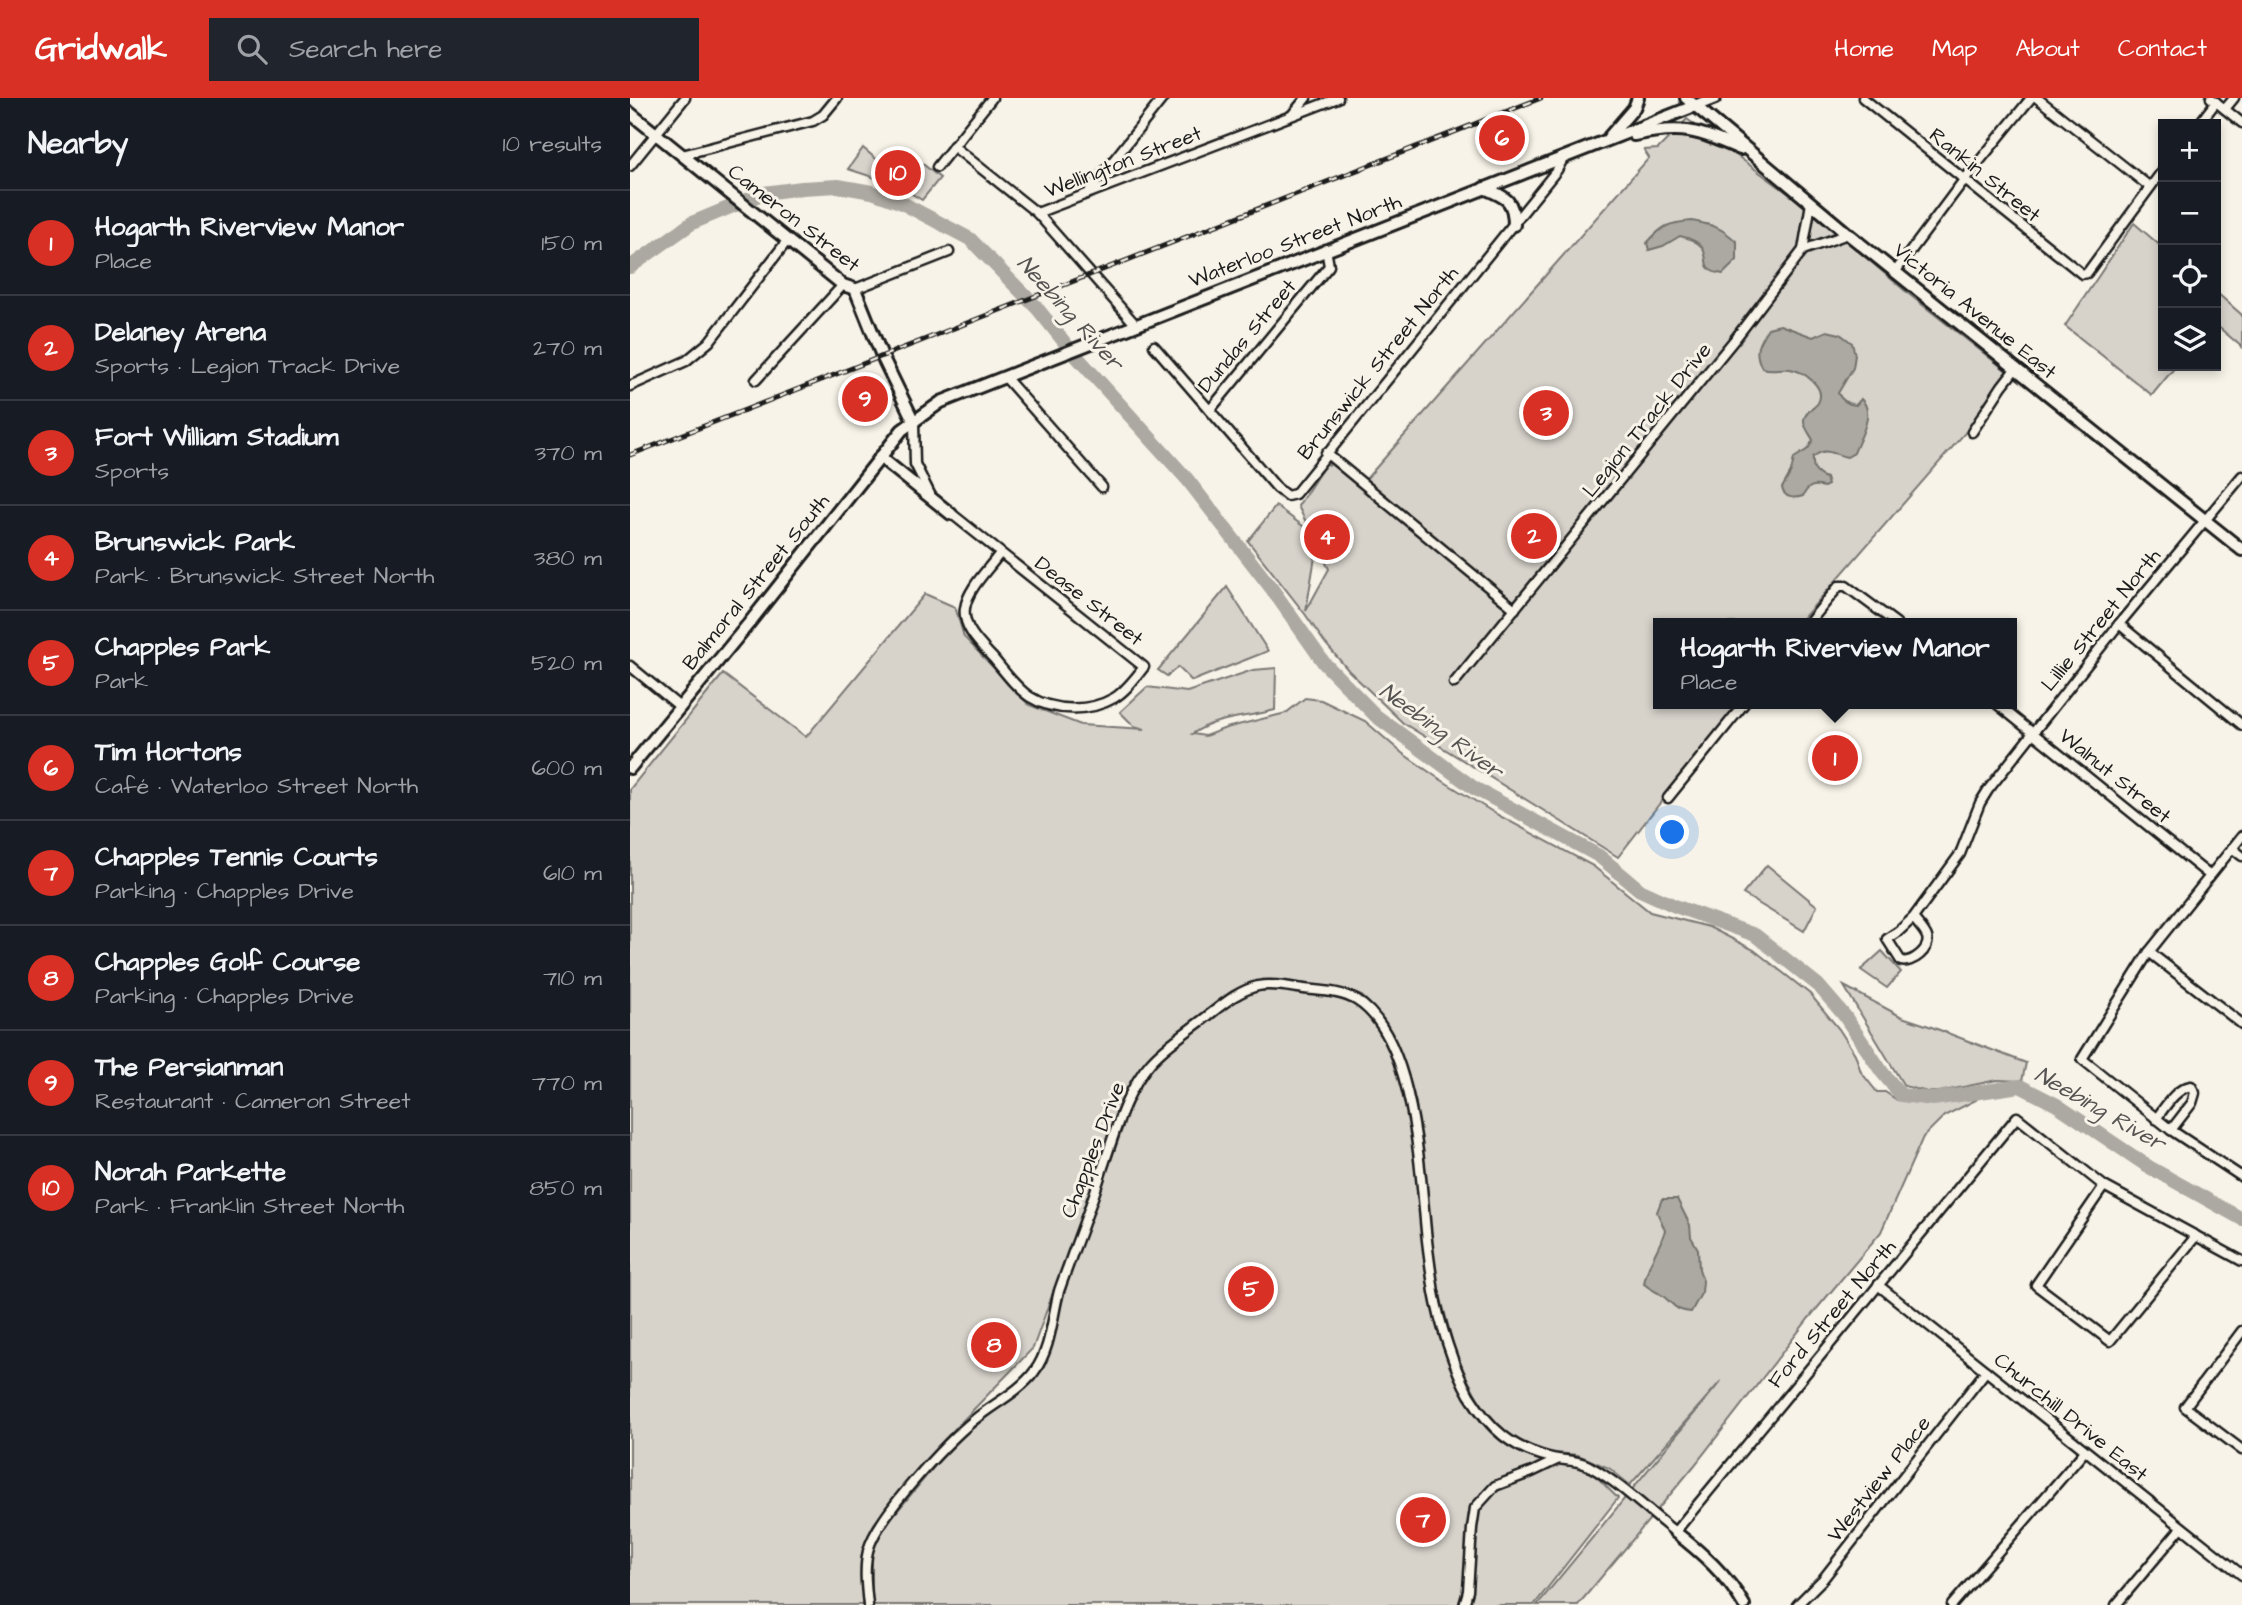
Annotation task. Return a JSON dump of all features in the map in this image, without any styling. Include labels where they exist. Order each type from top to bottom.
[{"type":"main road","points":[[1604,142],[1623,123],[1638,98]]},
{"type":"main road","name":"Waterloo Street North","points":[[914,422],[941,402],[1604,142],[1690,102],[1715,98]]},
{"type":"main road","name":"Victoria Avenue East","points":[[1690,102],[1848,234],[2242,551]]},
{"type":"main road","name":"Cameron Street","points":[[630,113],[842,285],[855,289],[914,422]]},
{"type":"main road","points":[[1604,142],[1656,131],[1687,130],[1705,134],[1750,153]]},
{"type":"main road","points":[[1484,188],[1510,202],[1514,210],[1514,225]]},
{"type":"main road","name":"Balmoral Street South","points":[[630,768],[902,429],[914,422]]},
{"type":"main road","points":[[880,457],[951,514]]},
{"type":"main road","points":[[1675,1532],[1733,1586],[1744,1605]]},
{"type":"street","points":[[630,166],[685,98]]},
{"type":"street","points":[[682,155],[813,121],[823,115],[837,98]]},
{"type":"street","points":[[936,167],[992,98]]},
{"type":"street","points":[[1088,193],[1163,98]]},
{"type":"street","points":[[1290,118],[1306,98]]},
{"type":"street","name":"Wellington Street","points":[[1037,213],[1338,98]]},
{"type":"street","name":"Rankin Street","points":[[1863,98],[2081,274],[2087,273],[2150,187]]},
{"type":"street","points":[[1895,272],[1964,180],[2031,98]]},
{"type":"street","points":[[2037,98],[2150,187],[2158,177]]},
{"type":"street","points":[[2225,109],[2234,98]]},
{"type":"street","points":[[2202,119],[2213,100],[2242,123]]},
{"type":"street","points":[[953,146],[1037,213],[1135,324]]},
{"type":"street","name":"Brunswick Street North","points":[[1210,410],[1277,488],[1287,496],[1295,494],[1514,225],[1564,157]]},
{"type":"street","name":"Legion Track Drive","points":[[1454,683],[1735,338],[1803,250],[1811,203]]},
{"type":"street","points":[[1803,250],[1848,234]]},
{"type":"street","points":[[630,386],[686,361],[709,342],[787,241]]},
{"type":"street","name":"Dundas Street","points":[[1210,410],[1329,266],[1326,249]]},
{"type":"street","points":[[855,289],[948,252]]},
{"type":"street","points":[[756,380],[842,285]]},
{"type":"street","points":[[1154,346],[1210,410]]},
{"type":"street","points":[[1972,432],[2016,368]]},
{"type":"street","points":[[1005,377],[1102,487]]},
{"type":"street","name":"Dease Street","points":[[914,422],[915,464],[927,491],[951,514],[1144,667],[1126,688],[1114,698],[1100,704],[1066,708],[1030,697],[1014,682],[972,633],[965,615],[971,592],[1000,553]]},
{"type":"street","points":[[1326,453],[1515,609]]},
{"type":"street","name":"Lillie Street North","points":[[1913,918],[1927,937],[1927,942],[1912,961],[1907,963],[1901,961],[1887,939],[1913,918],[1960,854],[1980,803],[1988,790],[2119,624],[2242,475]]},
{"type":"street","points":[[1813,618],[1837,588],[1846,586],[1890,618]]},
{"type":"street","points":[[2119,624],[2242,725]]},
{"type":"street","points":[[630,666],[680,707]]},
{"type":"street","points":[[1668,798],[1740,709]]},
{"type":"street","name":"Walnut Street","points":[[2003,709],[2209,875]]},
{"type":"street","points":[[2242,835],[2149,952],[2082,1059],[2171,1130],[2242,1176]]},
{"type":"street","points":[[2232,848],[2242,856]]},
{"type":"street","points":[[2149,952],[2242,1024]]},
{"type":"street","name":"Chapples Drive","points":[[868,1605],[867,1558],[871,1539],[878,1527],[908,1488],[955,1437],[1031,1377],[1039,1365],[1060,1288],[1112,1140],[1143,1072],[1152,1060],[1220,1006],[1247,989],[1259,986],[1337,993],[1356,1000],[1367,1008],[1389,1040],[1405,1081],[1413,1120],[1436,1300],[1461,1379],[1476,1405],[1500,1434],[1522,1450],[1557,1460],[1584,1463],[1615,1483],[1675,1532]]},
{"type":"street","points":[[2156,1119],[2179,1091],[2191,1086],[2195,1093],[2192,1102],[2171,1130]]},
{"type":"street","name":"Ford Street North","points":[[1675,1532],[2017,1117],[2104,1186]]},
{"type":"street","points":[[2196,1236],[2110,1341],[2036,1284],[2104,1186],[2196,1236],[2242,1261]]},
{"type":"street","name":"Churchill Drive East","points":[[1878,1285],[2242,1575]]},
{"type":"street","points":[[2242,1331],[2185,1407],[2242,1450]]},
{"type":"street","name":"Westview Place","points":[[1797,1605],[1823,1579],[1986,1371]]},
{"type":"street","points":[[1952,1605],[2085,1451]]},
{"type":"street","points":[[1464,1605],[1468,1591],[1475,1508],[1495,1486],[1557,1460]]},
{"type":"street","points":[[2116,1605],[2182,1528]]},
{"type":"shaded area","points":[[1687,119],[1804,205],[1910,295],[2009,373],[1971,426],[1803,618],[1653,618],[1653,709],[1733,709],[1618,857],[1403,723],[1349,671],[1325,643],[1248,541],[1276,506],[1311,532],[1298,506],[1326,463],[1331,463],[1359,487],[1649,158],[1644,150],[1658,149]],"holes":[[[1317,545],[1329,569],[1306,611]]]},
{"type":"shaded area","points":[[863,148],[886,167],[903,148],[940,178],[922,200],[897,185],[848,169]]},
{"type":"shaded area","points":[[1692,221],[1716,227],[1737,242],[1737,260],[1723,274],[1708,268],[1705,254],[1699,244],[1680,236],[1663,246],[1649,250],[1647,243],[1657,232],[1671,224]]},
{"type":"shaded area","points":[[2134,223],[2158,244],[2158,371],[2172,371],[2152,395],[2065,326]]},
{"type":"shaded area","points":[[2221,296],[2242,315],[2242,347],[2221,329]]},
{"type":"shaded area","points":[[1780,325],[1813,337],[1827,331],[1840,334],[1852,343],[1855,355],[1853,368],[1838,393],[1847,403],[1856,405],[1861,399],[1867,411],[1865,425],[1854,453],[1847,457],[1826,451],[1813,457],[1815,470],[1826,478],[1828,485],[1811,487],[1803,496],[1796,497],[1787,496],[1782,488],[1791,472],[1794,458],[1808,449],[1813,440],[1804,420],[1820,397],[1817,386],[1801,373],[1790,369],[1762,368],[1757,352],[1759,343],[1768,328]]},
{"type":"shaded area","points":[[1227,587],[1268,651],[1192,681],[1178,667],[1167,676],[1158,670]]},
{"type":"shaded area","points":[[925,594],[955,607],[964,637],[1029,705],[1081,725],[1145,729],[1134,726],[1120,712],[1147,687],[1187,692],[1253,670],[1276,668],[1275,710],[1222,721],[1192,734],[1205,736],[1286,713],[1305,698],[1321,700],[1365,721],[1402,753],[1496,814],[1593,866],[1650,912],[1709,927],[1754,950],[1810,994],[1839,1029],[1855,1054],[1861,1072],[1877,1092],[1885,1092],[1897,1100],[1901,1095],[1933,1099],[1984,1091],[1976,1100],[1944,1116],[1923,1137],[1881,1232],[1809,1318],[1694,1466],[1578,1605],[1537,1605],[1721,1381],[1630,1485],[1609,1468],[1578,1455],[1546,1452],[1516,1442],[1498,1427],[1466,1376],[1454,1348],[1439,1291],[1444,1333],[1457,1378],[1479,1418],[1493,1435],[1535,1459],[1583,1467],[1618,1498],[1534,1605],[872,1605],[872,1557],[875,1544],[888,1522],[966,1433],[1028,1386],[1043,1369],[1070,1273],[1131,1105],[1148,1072],[1168,1053],[1216,1015],[1255,992],[1287,990],[1345,1001],[1357,1006],[1367,1015],[1384,1040],[1393,1059],[1410,1120],[1419,1137],[1416,1103],[1402,1057],[1375,1009],[1362,996],[1309,984],[1254,982],[1233,991],[1151,1056],[1142,1067],[1118,1113],[1033,1348],[943,1441],[874,1524],[863,1548],[862,1605],[630,1605],[630,789],[723,674],[806,737]]},
{"type":"shaded area","points":[[1767,865],[1817,906],[1804,931],[1743,894]]},
{"type":"shaded area","points":[[1882,951],[1901,972],[1887,988],[1861,970]]},
{"type":"shaded area","points":[[1844,986],[1902,1017],[2026,1063],[2022,1081],[1997,1080],[1939,1092],[1904,1086]]},
{"type":"shaded area","points":[[1662,1199],[1677,1199],[1698,1249],[1702,1292],[1691,1312],[1677,1308],[1644,1284],[1665,1230],[1657,1212]]},
{"type":"waterway","name":"Neebing River","points":[[630,267],[692,223],[764,193],[802,188],[838,186],[872,192],[902,203],[970,239],[1037,308],[1069,348],[1187,479],[1272,589],[1324,663],[1376,716],[1474,788],[1599,856],[1640,890],[1675,906],[1755,935],[1818,985],[1844,1015],[1882,1072],[1901,1095],[1933,1099],[2020,1086],[2057,1105],[2149,1167],[2242,1219]]},
{"type":"railway","points":[[630,455],[1541,98]]},
{"type":"place","name":"Tim Hortons","points":[[1502,138]]},
{"type":"place","name":"Norah Parkette","points":[[898,173]]},
{"type":"place","name":"The Persianman","points":[[865,399]]},
{"type":"place","name":"Fort William Stadium","points":[[1546,413]]},
{"type":"place","name":"Delaney Arena","points":[[1534,536]]},
{"type":"place","name":"Brunswick Park","points":[[1327,537]]},
{"type":"place","name":"Hogarth Riverview Manor","points":[[1835,758]]},
{"type":"place","name":"Chapples Park","points":[[1251,1289]]},
{"type":"place","name":"Chapples Golf Course","points":[[994,1345]]},
{"type":"place","name":"Chapples Tennis Courts","points":[[1423,1520]]}]
